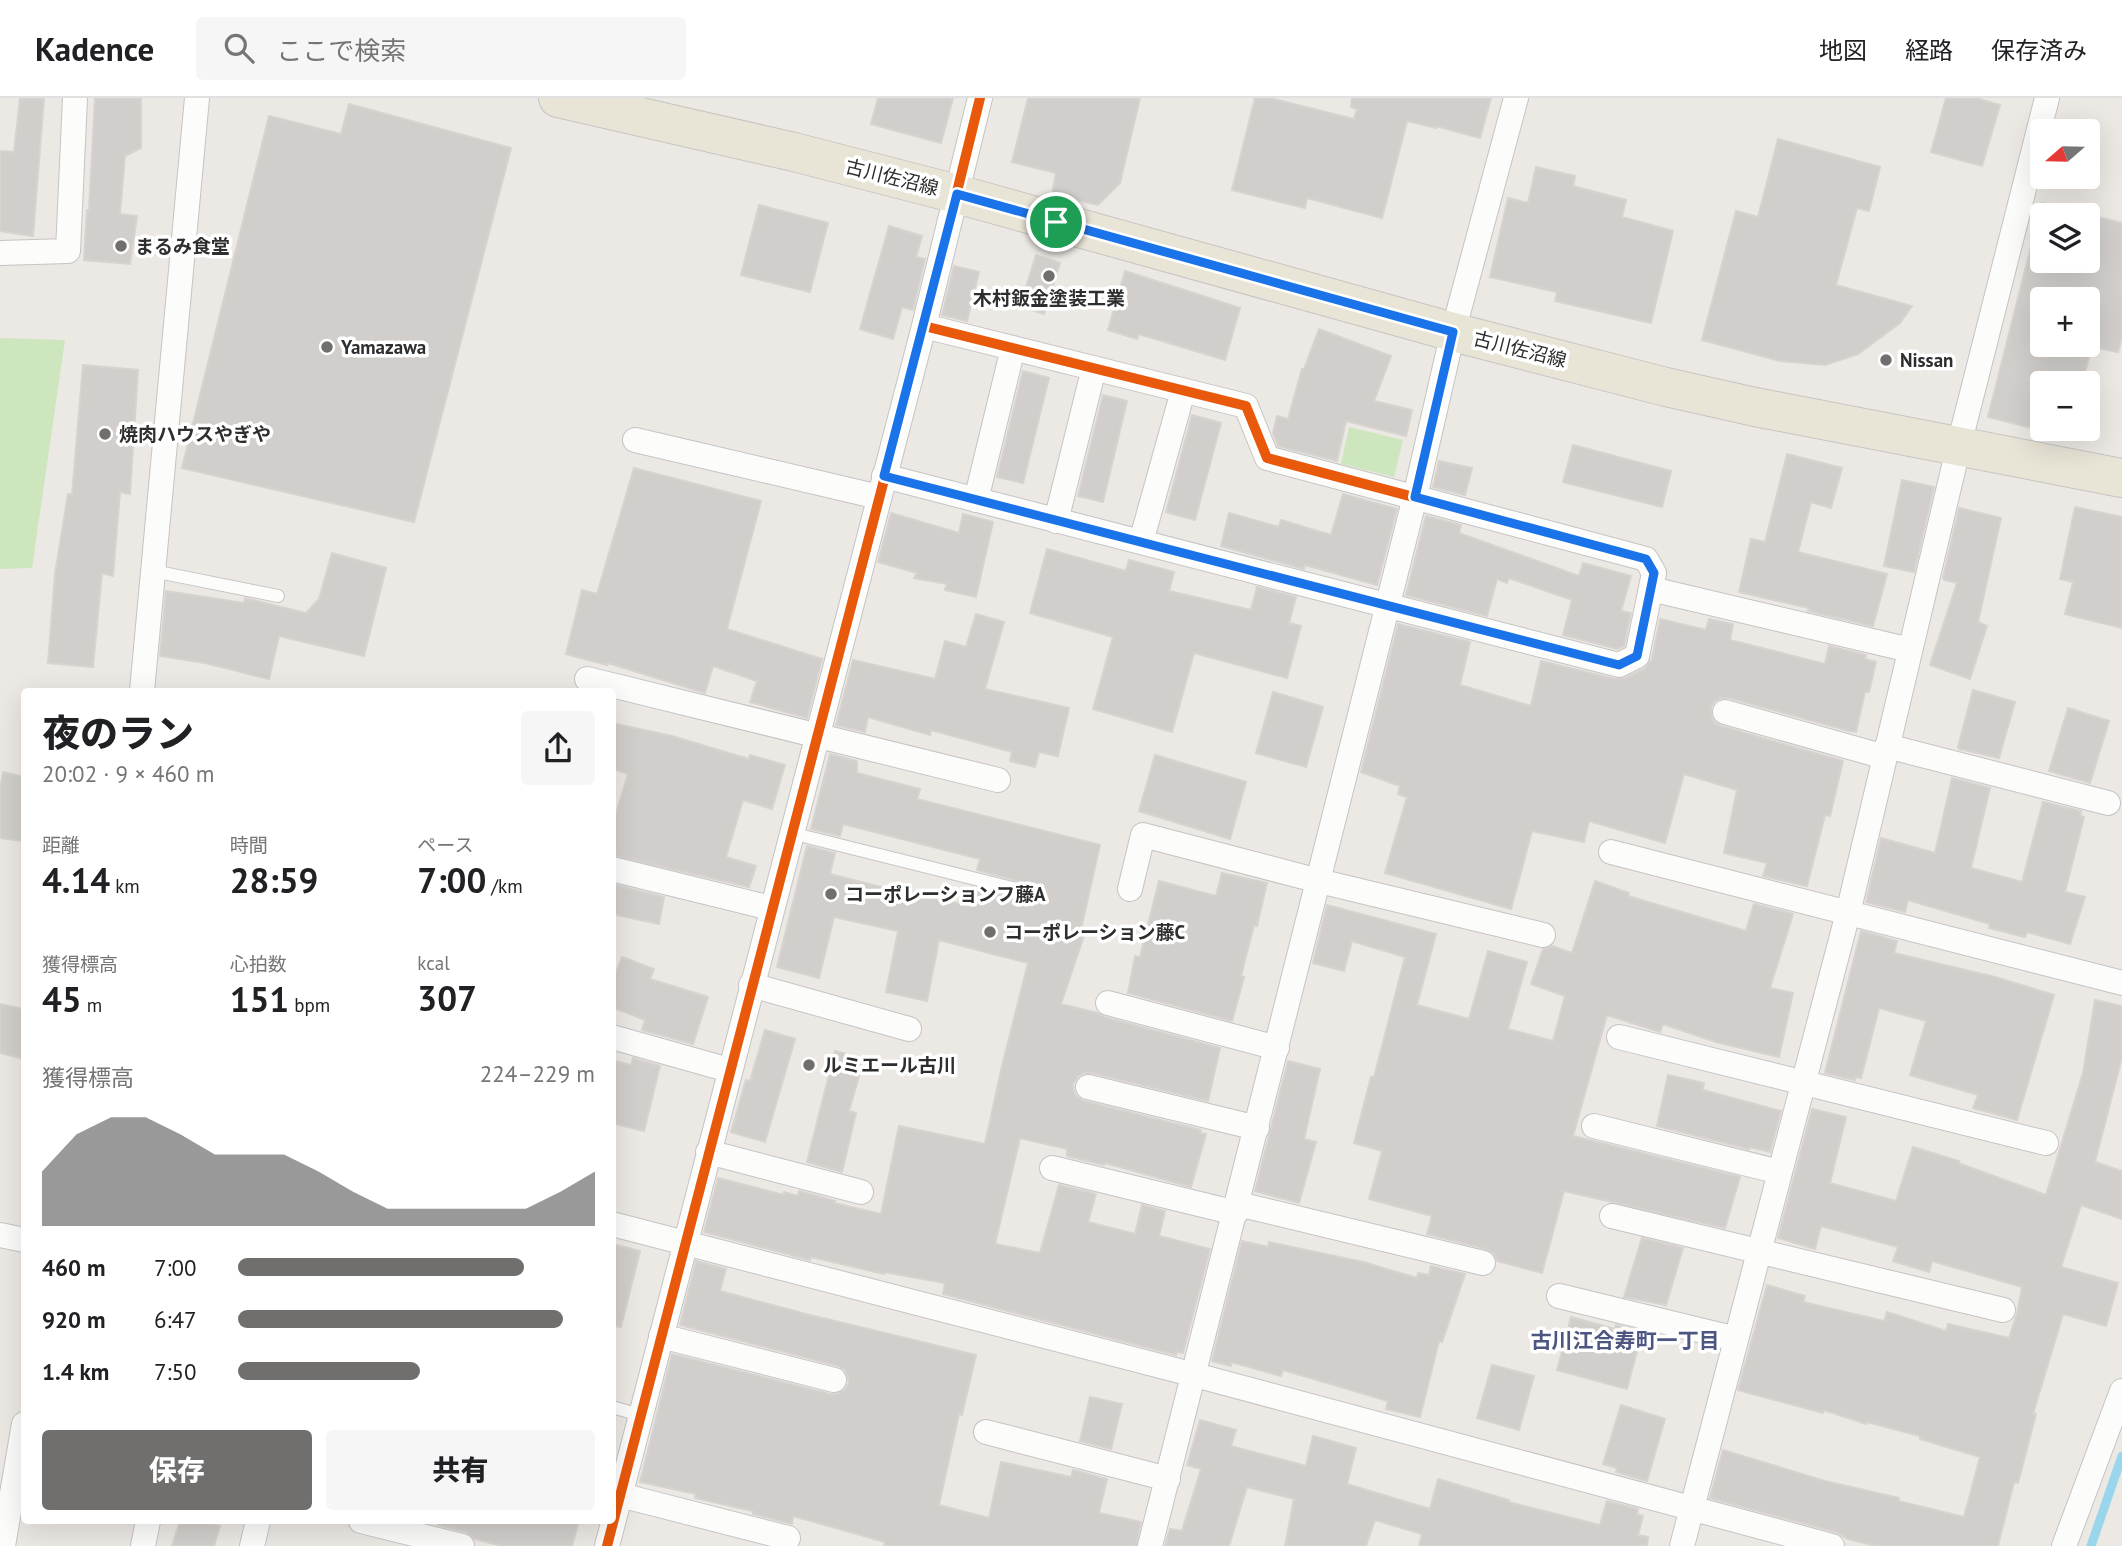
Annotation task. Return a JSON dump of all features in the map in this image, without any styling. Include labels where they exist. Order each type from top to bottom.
[{"type":"main road","name":"古川佐沼線","points":[[558,98],[794,152],[957,194],[1453,332],[1666,387],[1755,407],[2122,478]]},
{"type":"street","points":[[0,253],[68,251],[75,98]]},
{"type":"street","points":[[142,688],[197,98]]},
{"type":"street","points":[[616,1511],[924,326],[980,98]]},
{"type":"street","points":[[1150,1546],[1388,606],[1453,332],[1516,98]]},
{"type":"street","points":[[1682,1546],[1848,913],[1959,445],[2047,98]]},
{"type":"street","points":[[635,440],[881,487],[976,500],[1619,665],[1637,656],[1654,573],[1646,559],[1267,458],[1246,406],[924,326]]},
{"type":"street","points":[[976,500],[1013,348]]},
{"type":"street","points":[[1056,521],[1094,368]]},
{"type":"street","points":[[1142,542],[1184,391]]},
{"type":"street","points":[[1651,589],[1910,650]]},
{"type":"street","points":[[587,679],[998,780]]},
{"type":"street","points":[[1725,712],[2108,803]]},
{"type":"street","points":[[1130,889],[1143,835],[1543,935]]},
{"type":"street","points":[[1611,852],[2122,984]]},
{"type":"street","points":[[616,870],[771,908]]},
{"type":"street","points":[[751,985],[909,1028]]},
{"type":"street","points":[[1108,1003],[1277,1048]]},
{"type":"street","points":[[1619,1037],[2046,1143]]},
{"type":"street","points":[[616,1038],[729,1070]]},
{"type":"street","points":[[1088,1087],[1257,1128]]},
{"type":"street","points":[[1594,1126],[1780,1172]]},
{"type":"street","points":[[708,1152],[861,1192]]},
{"type":"street","points":[[1052,1167],[1483,1263]]},
{"type":"street","points":[[1612,1216],[2003,1310]]},
{"type":"street","points":[[616,1225],[1195,1375],[1832,1546]]},
{"type":"street","points":[[0,1235],[21,1239]]},
{"type":"street","points":[[1559,1296],[1736,1339]]},
{"type":"street","points":[[660,1336],[834,1380]]},
{"type":"street","points":[[2064,1546],[2122,1391]]},
{"type":"street","points":[[986,1432],[1168,1479]]},
{"type":"street","points":[[3,1546],[21,1441]]},
{"type":"street","points":[[620,1495],[788,1538]]},
{"type":"street","points":[[143,1546],[147,1524]]},
{"type":"street","points":[[252,1546],[257,1524]]},
{"type":"street","points":[[373,1524],[462,1546]]},
{"type":"street","points":[[607,1546],[613,1524]]},
{"type":"lane","points":[[153,570],[278,596]]},
{"type":"lane","points":[[791,833],[1020,890]]},
{"type":"lane","points":[[616,1408],[640,1415]]},
{"type":"green space","points":[[0,338],[65,340],[32,568],[0,569]]},
{"type":"green space","points":[[1349,427],[1403,440],[1394,477],[1341,464]]},
{"type":"building","points":[[20,98],[44,98],[33,236],[0,231],[0,151],[14,152]]},
{"type":"building","points":[[95,98],[141,98],[141,148],[125,156],[120,214],[137,216],[130,264],[84,260]]},
{"type":"building","points":[[878,98],[953,98],[941,143],[871,124]]},
{"type":"building","points":[[1028,98],[1140,98],[1120,183],[1098,205],[1052,194],[1056,173],[1012,162]]},
{"type":"building","points":[[1255,98],[1270,98],[1354,119],[1357,109],[1351,107],[1352,98],[1491,98],[1480,138],[1407,121],[1382,218],[1307,198],[1305,208],[1232,190]]},
{"type":"building","points":[[1946,98],[1976,98],[2000,105],[1982,166],[1931,152]]},
{"type":"building","points":[[349,104],[511,148],[414,522],[182,468],[269,116],[341,134]]},
{"type":"building","points":[[1778,139],[1880,167],[1869,211],[1857,208],[1836,285],[1912,306],[1900,323],[1858,354],[1825,365],[1780,361],[1702,340],[1736,211],[1758,217]]},
{"type":"building","points":[[1536,167],[1575,176],[1573,186],[1626,200],[1622,217],[1673,231],[1651,323],[1555,301],[1557,292],[1490,277],[1508,198],[1528,203]]},
{"type":"building","points":[[759,205],[828,223],[810,292],[741,275]]},
{"type":"building","points":[[2100,218],[2122,223],[2122,337],[2118,352],[2100,349],[2100,287],[2030,287],[2030,357],[2089,357],[2085,371],[2030,371],[2030,428],[1988,417],[2030,251],[2030,273],[2100,273]]},
{"type":"building","points":[[889,226],[922,236],[916,257],[925,259],[913,310],[902,307],[893,339],[860,329]]},
{"type":"building","points":[[1036,255],[1060,263],[1044,314],[1020,306]]},
{"type":"building","points":[[954,266],[979,272],[967,321],[942,315]]},
{"type":"building","points":[[1125,271],[1240,308],[1225,360],[1139,334],[1137,339],[1108,330]]},
{"type":"building","points":[[1319,329],[1391,356],[1374,401],[1412,410],[1406,436],[1346,421],[1337,461],[1278,446],[1273,433],[1277,416],[1288,419],[1302,369]]},
{"type":"building","points":[[83,365],[138,370],[130,494],[120,492],[113,576],[102,573],[93,667],[48,663],[55,574],[68,494],[72,495]]},
{"type":"building","points":[[1023,371],[1049,378],[1023,483],[997,477]]},
{"type":"building","points":[[1103,395],[1127,401],[1103,502],[1078,496]]},
{"type":"building","points":[[1192,415],[1221,423],[1195,520],[1166,512]]},
{"type":"building","points":[[1573,445],[1671,471],[1662,507],[1563,482]]},
{"type":"building","points":[[1787,454],[1842,468],[1831,508],[1811,502],[1798,552],[1887,574],[1873,626],[1739,592],[1751,539],[1765,542]]},
{"type":"building","points":[[1439,461],[1472,468],[1465,495],[1433,487]]},
{"type":"building","points":[[634,468],[761,501],[727,629],[822,659],[807,718],[750,702],[757,681],[713,666],[705,693],[608,663],[607,665],[566,654],[582,590],[597,594]]},
{"type":"building","points":[[1902,480],[1934,487],[1914,572],[1884,566]]},
{"type":"building","points":[[1343,494],[1397,509],[1377,585],[1305,565],[1304,569],[1221,546],[1229,513],[1279,527],[1281,520],[1331,535]]},
{"type":"building","points":[[2075,507],[2122,517],[2122,628],[2065,614],[2073,582],[2060,579]]},
{"type":"building","points":[[1959,508],[2001,518],[1978,622],[1987,626],[1970,679],[1930,665],[1957,583],[1943,578]]},
{"type":"building","points":[[891,513],[959,533],[963,514],[993,522],[976,597],[945,590],[947,584],[914,578],[917,573],[878,562]]},
{"type":"building","points":[[1426,516],[1461,525],[1459,533],[1579,576],[1583,563],[1631,576],[1621,611],[1631,613],[1624,646],[1617,649],[1563,635],[1572,600],[1509,578],[1507,583],[1497,579],[1487,616],[1406,595]]},
{"type":"building","points":[[1047,549],[1126,571],[1129,560],[1174,572],[1169,591],[1251,610],[1257,587],[1296,597],[1289,623],[1301,626],[1287,678],[1194,653],[1172,732],[1093,709],[1113,637],[1030,613]]},
{"type":"building","points":[[332,553],[386,568],[364,656],[279,636],[269,679],[205,663],[160,656],[166,591],[244,603],[245,598],[306,613],[319,599]]},
{"type":"building","points":[[976,614],[1004,622],[985,689],[1069,708],[1058,756],[1039,752],[1035,767],[1010,761],[1012,752],[931,730],[930,735],[868,717],[865,732],[836,725],[853,660],[935,679],[945,641],[966,647]]},
{"type":"building","points":[[1660,619],[1706,630],[1709,619],[1733,624],[1730,640],[1825,664],[1829,646],[1866,655],[1865,659],[1876,662],[1869,692],[1865,692],[1856,732],[1729,698],[1715,701],[1711,707],[1711,716],[1715,723],[1721,726],[1843,761],[1830,816],[1825,815],[1807,886],[1763,876],[1767,863],[1724,853],[1737,790],[1684,774],[1665,843],[1589,821],[1584,842],[1532,831],[1511,909],[1385,873],[1407,797],[1398,794],[1400,786],[1361,772],[1398,624],[1470,642],[1460,685],[1531,706],[1541,661],[1615,679],[1626,678],[1644,669],[1652,659]]},
{"type":"building","points":[[1973,690],[2015,702],[1999,758],[1958,747]]},
{"type":"building","points":[[1273,692],[1323,707],[1306,767],[1256,753]]},
{"type":"building","points":[[2068,708],[2109,721],[2090,783],[2049,771]]},
{"type":"building","points":[[616,724],[672,736],[749,759],[750,755],[785,765],[772,809],[743,800],[726,857],[756,866],[749,887],[616,856],[616,814],[628,774],[616,770]]},
{"type":"building","points":[[830,754],[857,761],[857,773],[920,789],[917,799],[1100,845],[1081,929],[1086,930],[1061,1004],[1220,1048],[1208,1101],[1092,1073],[1078,1076],[1073,1084],[1077,1097],[1084,1101],[1201,1130],[1200,1133],[1206,1134],[1191,1187],[1105,1163],[1104,1165],[1067,1156],[1067,1149],[1020,1138],[995,1244],[1040,1253],[1059,1185],[1096,1194],[1088,1222],[1135,1234],[1142,1205],[1165,1211],[1159,1236],[1210,1249],[1183,1353],[1176,1352],[1176,1355],[943,1294],[945,1283],[884,1274],[811,1257],[810,1260],[704,1232],[718,1178],[784,1195],[784,1192],[798,1196],[799,1191],[835,1201],[834,1203],[881,1214],[899,1126],[985,1144],[1028,963],[939,940],[927,1001],[886,992],[898,931],[834,917],[819,978],[777,967],[807,846],[835,853],[830,874],[967,905],[972,887],[1019,899],[1027,896],[1028,887],[1022,882],[977,870],[980,859],[843,824],[840,836],[811,829]]},
{"type":"building","points":[[1155,755],[1246,782],[1230,839],[1139,811]]},
{"type":"building","points":[[3,772],[21,776],[21,841],[0,838],[0,789]]},
{"type":"building","points":[[1952,778],[1990,788],[1971,868],[2022,882],[2043,802],[2081,811],[2080,816],[2084,817],[2065,892],[2085,897],[2070,944],[2027,932],[2025,937],[1989,928],[1990,924],[1908,900],[1905,912],[1866,902],[1881,838],[1935,853]]},
{"type":"building","points":[[1222,873],[1267,883],[1241,976],[1244,977],[1232,1021],[1128,993],[1135,956],[1140,957],[1159,881],[1216,896]]},
{"type":"building","points":[[1595,881],[1629,893],[1628,896],[1746,931],[1754,904],[1793,914],[1770,988],[1793,993],[1779,1057],[1716,1042],[1663,1024],[1660,1032],[1607,1015],[1573,1136],[1740,1177],[1725,1228],[1564,1191],[1542,1273],[1497,1261],[1494,1253],[1486,1249],[1427,1234],[1432,1216],[1369,1199],[1382,1151],[1354,1143],[1405,957],[1352,941],[1344,971],[1313,963],[1327,905],[1436,934],[1417,1005],[1469,1019],[1488,951],[1527,962],[1508,1029],[1553,1041],[1565,996],[1531,984],[1543,949],[1552,946],[1572,953]]},
{"type":"building","points":[[616,885],[664,897],[659,924],[616,915]]},
{"type":"building","points":[[1861,931],[1897,941],[1894,953],[1995,977],[2054,995],[2017,1120],[1973,1108],[1978,1095],[1910,1075],[1926,1021],[1879,1008],[1861,1078],[1856,1077],[1855,1080],[1825,1073]]},
{"type":"building","points":[[622,957],[654,969],[650,979],[708,997],[693,1044],[642,1030],[645,1020],[616,1009],[616,973]]},
{"type":"building","points":[[2095,1000],[2122,1006],[2122,1057],[2095,1162],[2122,1171],[2122,1219],[2081,1205],[2061,1267],[2118,1283],[2106,1326],[2063,1314],[2033,1414],[2036,1414],[2018,1483],[2014,1482],[1998,1546],[1876,1546],[1848,1539],[1836,1532],[1710,1498],[1723,1450],[1825,1481],[1964,1517],[1980,1457],[1920,1439],[1920,1436],[1738,1390],[1767,1285],[1805,1296],[1803,1302],[1884,1321],[1887,1312],[1946,1331],[1948,1324],[2009,1338],[2022,1287],[1932,1261],[1929,1272],[1893,1261],[1898,1247],[1821,1226],[1815,1249],[1778,1238],[1812,1109],[1846,1117],[1830,1183],[1896,1201],[1913,1147],[1959,1161],[1958,1163],[2046,1195],[2083,1073]]},
{"type":"building","points":[[0,1004],[21,1008],[21,1058],[0,1053]]},
{"type":"building","points":[[765,1030],[795,1039],[765,1142],[731,1132],[746,1080],[750,1081]]},
{"type":"building","points":[[835,1051],[864,1059],[849,1111],[856,1113],[842,1172],[807,1162]]},
{"type":"building","points":[[633,1058],[660,1066],[644,1131],[616,1124],[616,1061],[631,1065]]},
{"type":"building","points":[[1288,1061],[1320,1069],[1304,1139],[1316,1142],[1299,1203],[1255,1191]]},
{"type":"building","points":[[1668,1075],[1704,1083],[1703,1090],[1781,1111],[1770,1152],[1657,1126]]},
{"type":"building","points":[[1642,1238],[1683,1248],[1666,1305],[1624,1297]]},
{"type":"building","points":[[1242,1241],[1268,1247],[1269,1242],[1363,1262],[1417,1278],[1418,1273],[1429,1275],[1431,1266],[1465,1274],[1442,1342],[1439,1341],[1420,1417],[1386,1409],[1388,1401],[1283,1370],[1281,1376],[1231,1362],[1231,1366],[1212,1361]]},
{"type":"building","points":[[616,1245],[640,1251],[621,1327],[616,1326]]},
{"type":"building","points":[[696,1261],[726,1269],[720,1291],[976,1355],[962,1415],[959,1414],[939,1505],[989,1518],[1001,1462],[1071,1477],[1073,1470],[1107,1479],[1099,1513],[1141,1522],[1136,1546],[884,1546],[885,1542],[793,1516],[792,1524],[753,1514],[753,1511],[695,1498],[696,1494],[640,1482],[672,1354],[830,1394],[844,1391],[849,1383],[845,1370],[838,1366],[680,1325]]},
{"type":"building","points":[[1571,1317],[1615,1329],[1616,1325],[1642,1332],[1627,1389],[1557,1370]]},
{"type":"building","points":[[1492,1365],[1534,1376],[1519,1430],[1477,1418]]},
{"type":"building","points":[[1090,1397],[1122,1404],[1111,1449],[1080,1441]]},
{"type":"building","points":[[1621,1405],[1665,1419],[1647,1481],[1616,1472],[1617,1468],[1603,1464]]},
{"type":"building","points":[[1200,1420],[1236,1430],[1231,1446],[1306,1466],[1313,1436],[1356,1448],[1347,1484],[1430,1509],[1438,1479],[1509,1500],[1508,1502],[1600,1525],[1607,1501],[1638,1509],[1637,1514],[1643,1516],[1638,1535],[1648,1537],[1647,1546],[1419,1546],[1422,1534],[1375,1520],[1366,1546],[1285,1546],[1294,1499],[1247,1487],[1229,1546],[1165,1546],[1170,1529],[1182,1531],[1201,1469],[1187,1465]]},
{"type":"building","points":[[179,1524],[220,1526],[214,1546],[172,1546]]},
{"type":"building","points":[[578,1524],[572,1546],[502,1546],[438,1525]]},
{"type":"waterway","points":[[2091,1546],[2122,1456]]},
{"type":"cycle path","points":[[616,1511],[924,326],[980,98]]},
{"type":"cycle path","points":[[884,476],[1619,665],[1637,656],[1654,573],[1646,559],[1267,458],[1246,406],[924,326]]},
{"type":"cycle path","points":[[607,1546],[613,1524]]},
{"type":"place","name":"まるみ食堂","points":[[121,246]]},
{"type":"place","name":"木村鈑金塗装工業","points":[[1049,276]]},
{"type":"place","name":"Yamazawa","points":[[327,347]]},
{"type":"place","name":"Nissan","points":[[1886,360]]},
{"type":"place","name":"焼肉ハウスやぎや","points":[[105,434]]},
{"type":"place","name":"コーポレーションフ藤A","points":[[831,894]]},
{"type":"place","name":"コーポレーション藤C","points":[[990,932]]},
{"type":"place","name":"ルミエール古川","points":[[809,1065]]},
{"type":"district","name":"古川江合寿町一丁目","points":[[1625,1341]]},
{"type":"route","points":[[957,194],[1056,222],[1453,332],[1415,497],[1646,559],[1654,573],[1637,656],[1619,665],[884,476],[957,194]]}]
